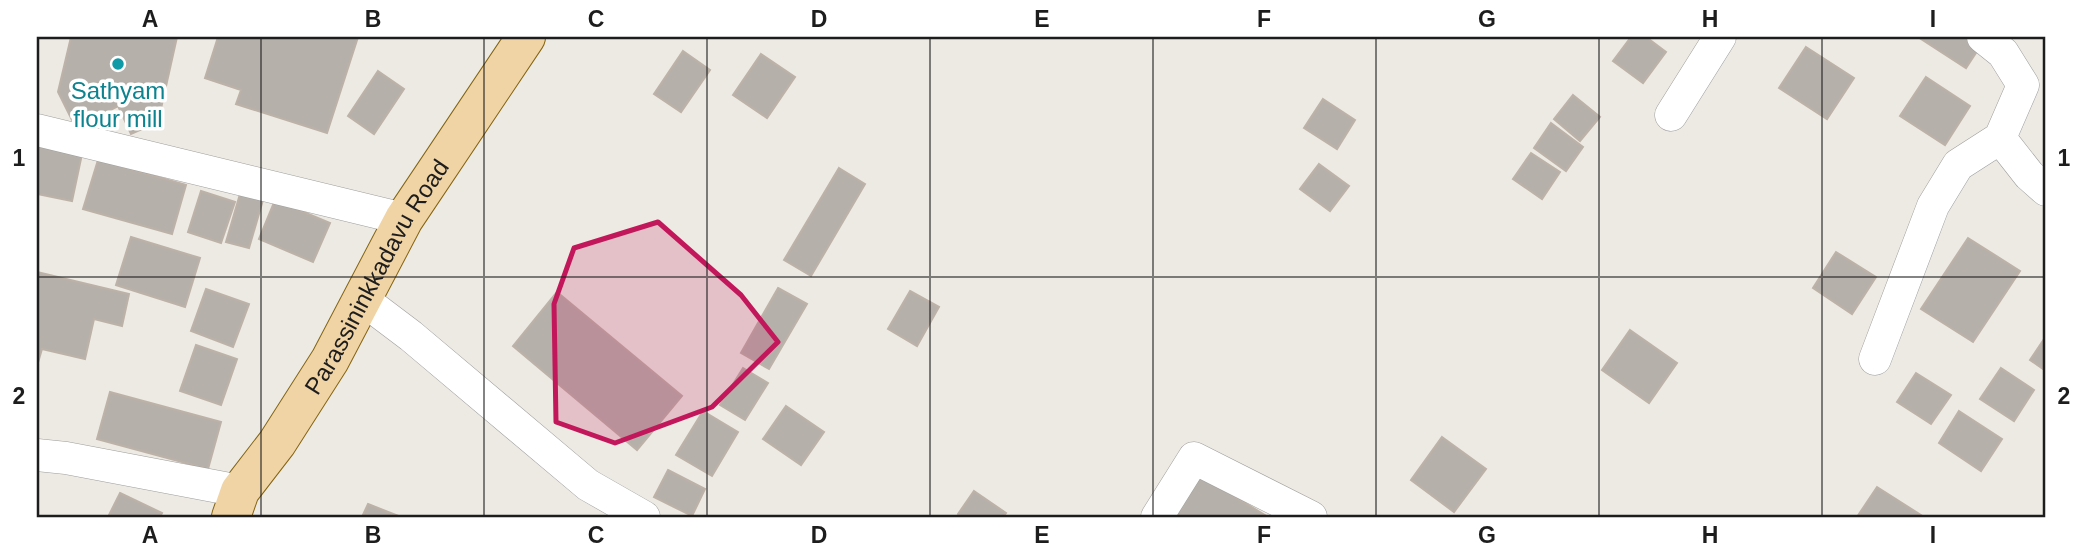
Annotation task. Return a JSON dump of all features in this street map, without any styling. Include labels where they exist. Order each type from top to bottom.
[{"type":"main road","name":"Parassininkkadavu Road","points":[[235,504],[330,360],[404,219],[526,37]]},
{"type":"street","points":[[1671,115],[1720,37]]},
{"type":"street","points":[[1875,359],[1933,206],[1958,165],[2000,138],[2023,85],[2003,53],[1983,37]]},
{"type":"street","points":[[37,130],[404,219]]},
{"type":"street","points":[[2000,138],[2029,175],[2046,190]]},
{"type":"street","points":[[362,299],[411,336],[588,485],[644,517]]},
{"type":"street","points":[[37,455],[66,458],[235,504]]},
{"type":"street","points":[[1157,517],[1194,458],[1311,517]]},
{"type":"highlighted area","points":[[658,222],[741,295],[778,342],[712,407],[615,443],[556,422],[554,304],[574,248]]},
{"type":"building","name":"Sathyam flour mill","points":[[71,37],[177,37],[158,122],[131,134],[118,106],[97,117],[74,124],[58,92]]},
{"type":"building","points":[[218,37],[358,37],[327,133],[236,104],[241,90],[205,78]]},
{"type":"building","points":[[1631,37],[1646,37],[1666,52],[1643,83],[1613,61]]},
{"type":"building","points":[[1918,37],[1975,37],[1983,42],[1966,68]]},
{"type":"building","points":[[1806,47],[1854,78],[1827,119],[1779,88]]},
{"type":"building","points":[[683,51],[710,70],[681,112],[654,94]]},
{"type":"building","points":[[761,54],[795,77],[767,118],[733,95]]},
{"type":"building","points":[[378,71],[404,89],[374,134],[348,116]]},
{"type":"building","points":[[1926,77],[1970,106],[1945,145],[1900,116]]},
{"type":"building","points":[[1573,95],[1600,117],[1580,141],[1554,119]]},
{"type":"building","points":[[1323,99],[1355,120],[1337,149],[1304,128]]},
{"type":"building","points":[[1551,123],[1583,147],[1566,171],[1534,148]]},
{"type":"building","points":[[37,145],[82,154],[72,201],[37,194]]},
{"type":"building","points":[[1531,153],[1560,172],[1542,199],[1513,179]]},
{"type":"building","points":[[98,160],[186,185],[172,234],[83,209]]},
{"type":"building","points":[[1319,164],[1349,186],[1330,211],[1300,189]]},
{"type":"building","points":[[839,168],[865,184],[811,276],[784,260]]},
{"type":"building","points":[[201,191],[235,202],[221,243],[188,232]]},
{"type":"building","points":[[240,194],[263,200],[249,248],[226,242]]},
{"type":"building","points":[[275,200],[330,223],[313,262],[259,239]]},
{"type":"building","points":[[131,237],[200,258],[185,307],[116,285]]},
{"type":"building","points":[[1968,238],[2020,271],[1973,342],[1921,309]]},
{"type":"building","points":[[1836,252],[1876,277],[1852,314],[1813,288]]},
{"type":"building","points":[[37,272],[129,294],[122,326],[94,319],[85,359],[42,349],[37,366]]},
{"type":"building","points":[[778,288],[807,304],[769,369],[741,353]]},
{"type":"building","points":[[206,289],[249,304],[233,347],[191,331]]},
{"type":"building","points":[[910,291],[939,307],[917,346],[888,329]]},
{"type":"building","points":[[557,292],[682,396],[637,450],[513,346]]},
{"type":"building","points":[[1630,330],[1677,363],[1649,403],[1602,370]]},
{"type":"building","points":[[2046,336],[2046,371],[2030,360]]},
{"type":"building","points":[[196,345],[237,359],[221,405],[180,391]]},
{"type":"building","points":[[743,368],[768,383],[745,420],[720,405]]},
{"type":"building","points":[[2001,368],[2034,390],[2014,421],[1980,399]]},
{"type":"building","points":[[1916,373],[1951,395],[1931,424],[1897,402]]},
{"type":"building","points":[[110,392],[221,422],[208,469],[97,439]]},
{"type":"building","points":[[786,406],[824,432],[801,465],[763,439]]},
{"type":"building","points":[[703,411],[738,432],[712,476],[676,455]]},
{"type":"building","points":[[1959,411],[2002,439],[1981,471],[1939,443]]},
{"type":"building","points":[[1442,437],[1486,469],[1454,512],[1411,480]]},
{"type":"building","points":[[668,470],[705,489],[692,516],[654,497]]},
{"type":"building","points":[[1201,476],[1268,517],[1176,517]]},
{"type":"building","points":[[1877,487],[1924,517],[1857,517]]},
{"type":"building","points":[[974,491],[1006,513],[1003,517],[962,517],[958,514]]},
{"type":"building","points":[[120,493],[162,513],[160,517],[108,517]]},
{"type":"building","points":[[368,504],[401,517],[362,517]]},
{"type":"place","name":"Sathyam flour mill","points":[[118,64]]}]
